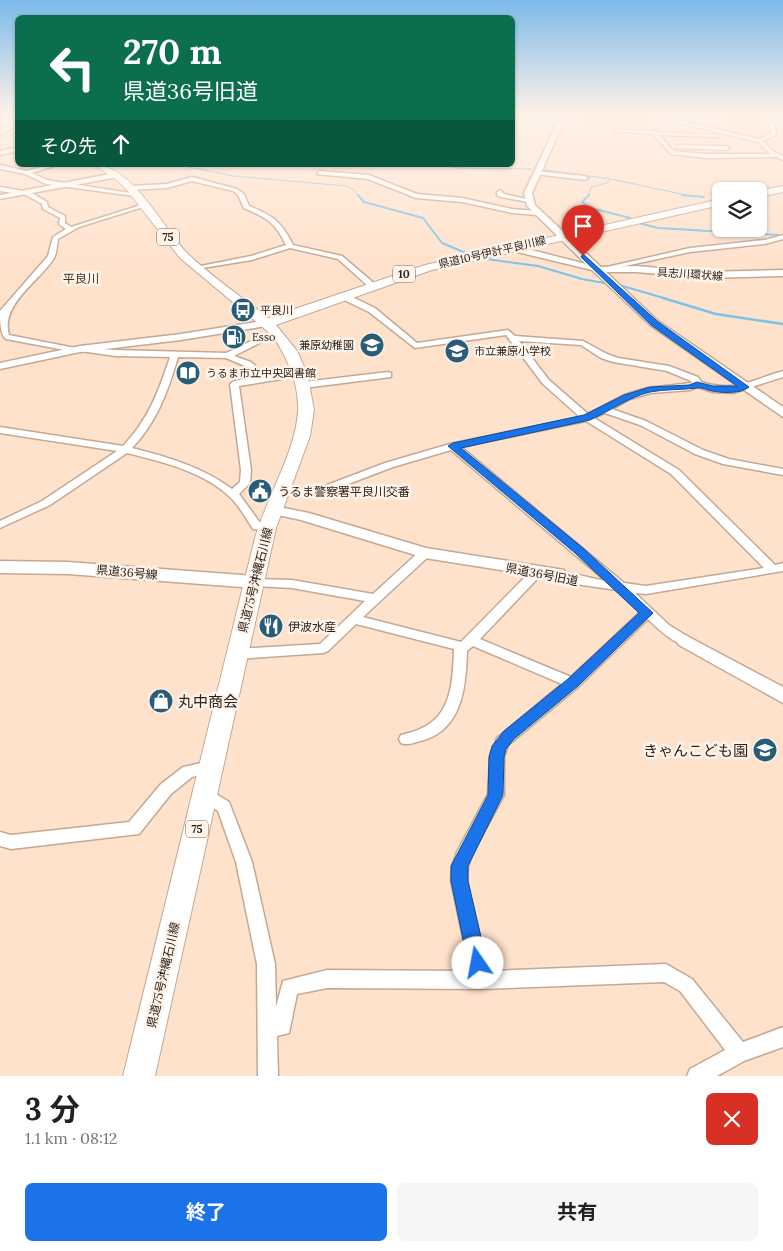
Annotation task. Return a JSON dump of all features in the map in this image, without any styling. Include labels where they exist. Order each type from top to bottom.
[{"type":"main road","points":[[541,165],[528,194],[528,200],[537,213],[654,323],[783,414]]},
{"type":"main road","name":"県道75号沖縄石川線","points":[[102,167],[115,175],[132,191],[166,235],[198,268],[273,327],[290,351],[302,379],[306,410],[302,436],[267,528],[139,1076]]},
{"type":"main road","points":[[767,192],[783,188]]},
{"type":"main road","name":"県道10号伊計平良川線","points":[[273,327],[343,296],[424,268],[712,204]]},
{"type":"main road","name":"具志川環状線","points":[[512,248],[585,267],[611,267],[706,276],[783,273]]},
{"type":"main road","name":"県道36号線","points":[[0,567],[78,568],[254,582]]},
{"type":"street","points":[[0,167],[26,173],[43,181],[132,191],[167,186],[192,179],[235,190],[241,194],[246,207],[274,218],[280,225],[290,246]]},
{"type":"street","points":[[26,173],[47,167]]},
{"type":"street","points":[[319,173],[369,177],[416,196],[462,200],[512,211],[537,213]]},
{"type":"street","points":[[537,173],[585,178]]},
{"type":"street","points":[[0,197],[115,175]]},
{"type":"street","points":[[0,189],[28,193],[45,203],[47,210],[63,217],[62,224],[70,229]]},
{"type":"street","points":[[500,192],[500,195],[503,196],[528,200]]},
{"type":"street","points":[[143,206],[70,229],[53,240],[51,257],[2,311],[1,326],[6,337],[76,349],[116,353],[228,356],[248,364],[263,378]]},
{"type":"street","points":[[611,267],[683,252],[765,242],[783,236]]},
{"type":"street","points":[[198,268],[252,258],[290,246],[340,257],[372,285]]},
{"type":"street","points":[[343,296],[372,310],[414,346],[508,332],[546,382],[587,418],[675,472],[778,569]]},
{"type":"street","points":[[0,366],[76,349],[273,327]]},
{"type":"street","points":[[228,356],[273,327]]},
{"type":"street","points":[[513,338],[583,343],[604,356],[616,360],[669,369],[695,379],[697,384]]},
{"type":"street","points":[[0,525],[46,502],[125,450],[136,440],[160,403],[175,354]]},
{"type":"street","points":[[281,491],[323,490],[389,465],[453,446],[587,418],[627,397],[650,390],[690,387],[697,384],[713,389],[733,390],[783,374]]},
{"type":"street","points":[[233,494],[245,483],[246,470],[234,384],[263,378],[302,379],[388,375]]},
{"type":"street","points":[[605,410],[643,423],[699,452],[727,462],[783,472]]},
{"type":"street","points":[[0,430],[125,450],[171,460],[212,480],[233,494],[246,508],[257,527],[267,528]]},
{"type":"street","points":[[453,446],[621,587],[665,628],[783,696]]},
{"type":"street","name":"県道36号旧道","points":[[274,510],[304,516],[426,553],[558,574],[582,581],[646,590],[778,569]]},
{"type":"street","points":[[238,654],[323,648],[356,620],[375,599],[426,553]]},
{"type":"street","points":[[406,739],[423,736],[436,729],[446,719],[460,682],[466,644],[534,575],[534,570]]},
{"type":"street","points":[[254,582],[292,584],[375,599]]},
{"type":"street","points":[[481,980],[459,881],[460,866],[496,795],[499,746],[509,735],[573,682],[647,613]]},
{"type":"street","points":[[356,620],[466,644],[573,682]]},
{"type":"street","points":[[0,839],[11,842],[132,829],[166,789],[188,771],[210,767]]},
{"type":"street","points":[[204,799],[216,801],[224,807],[244,862],[259,925],[266,964],[268,1076]]},
{"type":"street","points":[[268,1027],[282,1026],[288,987],[327,979],[481,980],[666,974],[686,985],[739,1053]]},
{"type":"street","points":[[697,1076],[739,1053],[783,1037]]},
{"type":"waterway","points":[[189,167],[233,176],[346,186],[354,190],[359,197]]},
{"type":"waterway","points":[[452,167],[532,169]]},
{"type":"waterway","points":[[545,170],[611,179],[688,196]]},
{"type":"waterway","points":[[588,196],[591,187],[607,183],[610,179]]},
{"type":"waterway","points":[[358,195],[364,202],[423,218],[442,243],[473,256]]},
{"type":"waterway","points":[[682,195],[688,196]]},
{"type":"waterway","points":[[588,196],[582,202],[591,208],[630,218]]},
{"type":"waterway","points":[[688,196],[704,197]]},
{"type":"waterway","points":[[688,196],[695,197]]},
{"type":"waterway","points":[[639,223],[658,228],[778,235]]},
{"type":"waterway","points":[[479,258],[538,266],[582,279],[610,284]]},
{"type":"waterway","points":[[619,285],[667,299]]},
{"type":"waterway","points":[[663,298],[716,314],[783,324]]},
{"type":"place","name":"平良川","points":[[243,310]]},
{"type":"place","name":"Esso","points":[[234,337]]},
{"type":"place","name":"兼原幼稚園","points":[[372,345]]},
{"type":"place","name":"市立兼原小学校","points":[[457,351]]},
{"type":"place","name":"うるま市立中央図書館","points":[[188,373]]},
{"type":"place","name":"うるま警察署平良川交番","points":[[260,491]]},
{"type":"place","name":"伊波水産","points":[[271,626]]},
{"type":"place","name":"丸中商会","points":[[161,701]]},
{"type":"place","name":"きゃんこども園","points":[[765,750]]},
{"type":"district","name":"平良川","points":[[81,278]]},
{"type":"route","points":[[478,963],[459,881],[460,866],[465,852],[496,795],[499,746],[509,735],[573,682],[647,613],[621,587],[453,446],[587,418],[627,397],[650,390],[690,387],[697,384],[713,389],[733,390],[745,387],[654,323],[583,256]]}]
